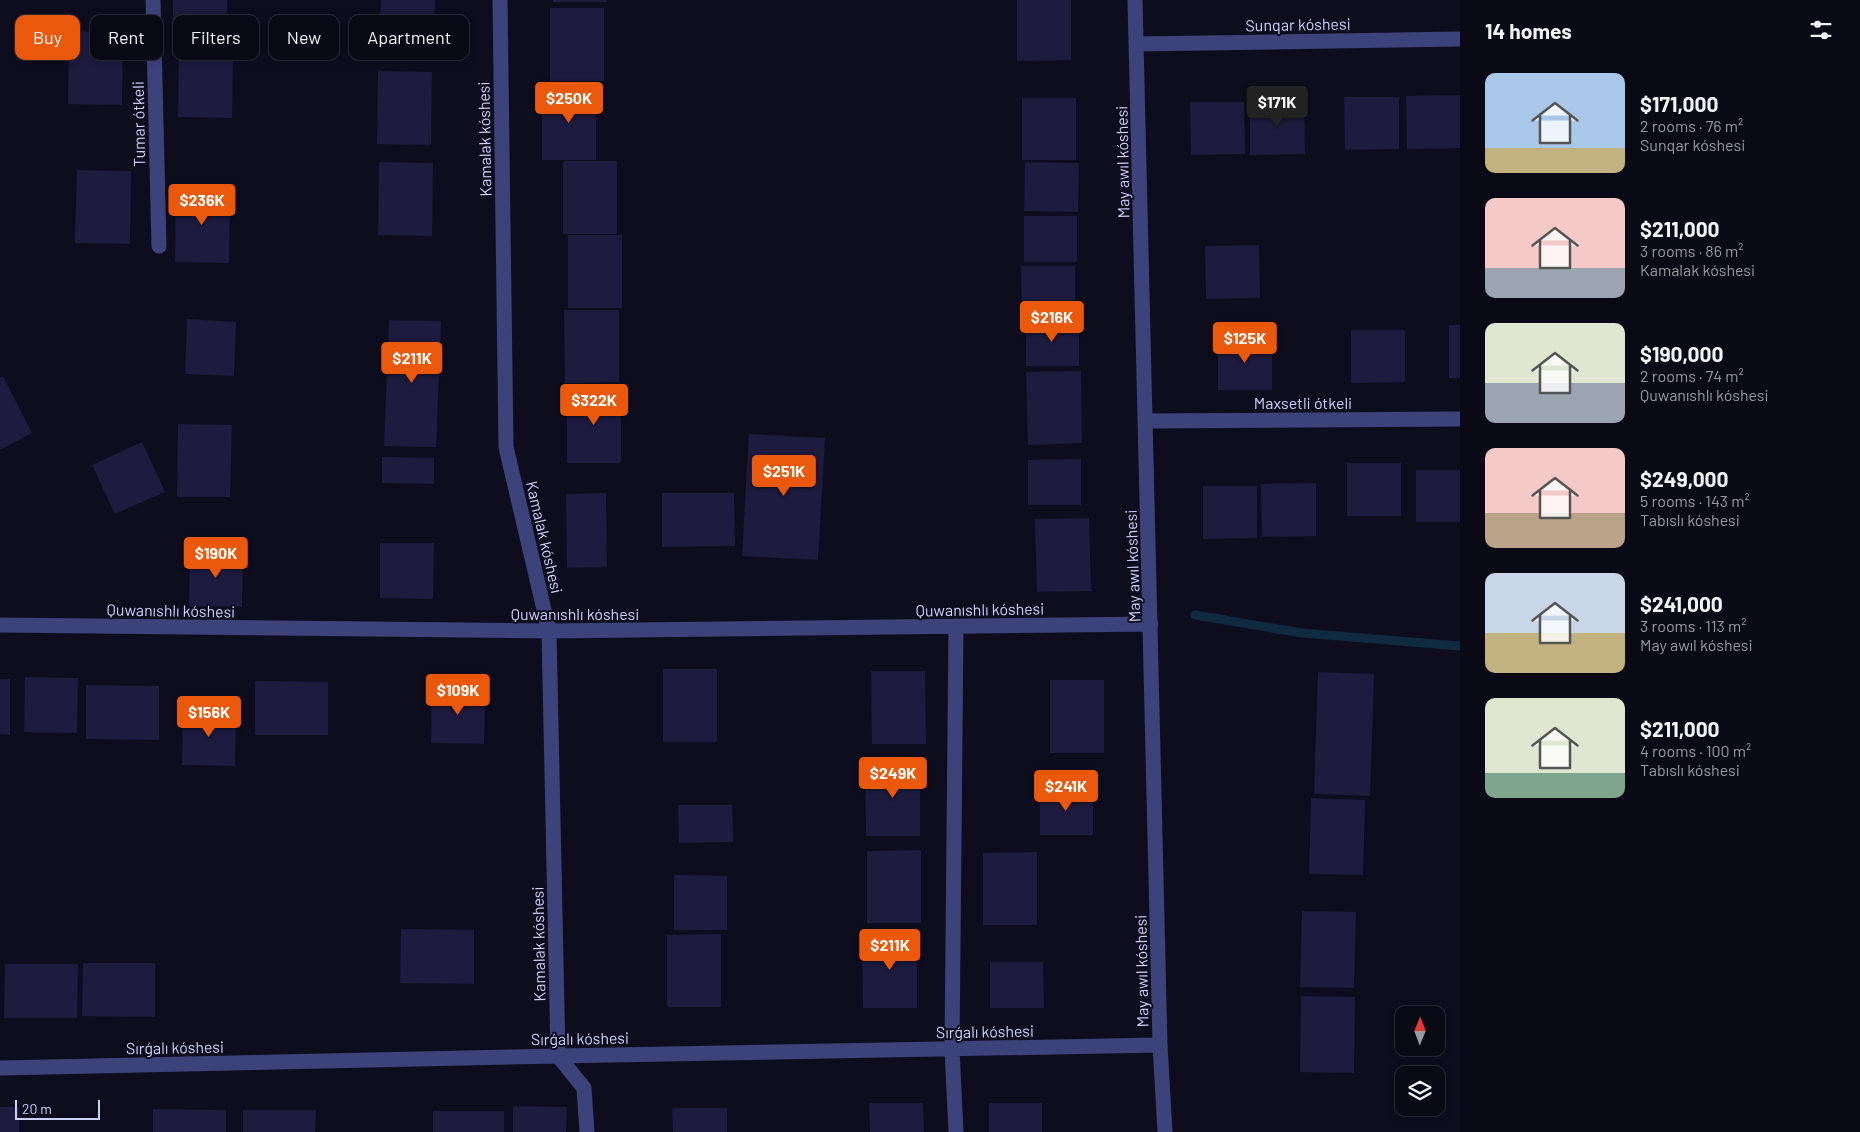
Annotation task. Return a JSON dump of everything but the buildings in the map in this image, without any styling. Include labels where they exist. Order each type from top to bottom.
[{"type":"street","name":"Tumar ótkeli","points":[[153,0],[159,246]]},
{"type":"street","name":"Kamalak kóshesi","points":[[500,0],[506,447],[550,631],[558,1056]]},
{"type":"street","name":"May awıl kóshesi","points":[[1135,0],[1160,1045],[1165,1132]]},
{"type":"street","name":"Sunqar kóshesi","points":[[1136,44],[1460,39]]},
{"type":"street","name":"Maxsetli ótkeli","points":[[1146,421],[1460,419]]},
{"type":"street","name":"Quwanıshlı kóshesi","points":[[0,625],[550,631],[1151,624]]},
{"type":"street","points":[[956,626],[952,1049],[956,1132]]},
{"type":"street","name":"Sırǵalı kóshesi","points":[[0,1068],[1160,1045]]},
{"type":"street","points":[[558,1056],[584,1088],[587,1132]]},
{"type":"waterway","points":[[1195,615],[1302,633],[1460,646]]}]
